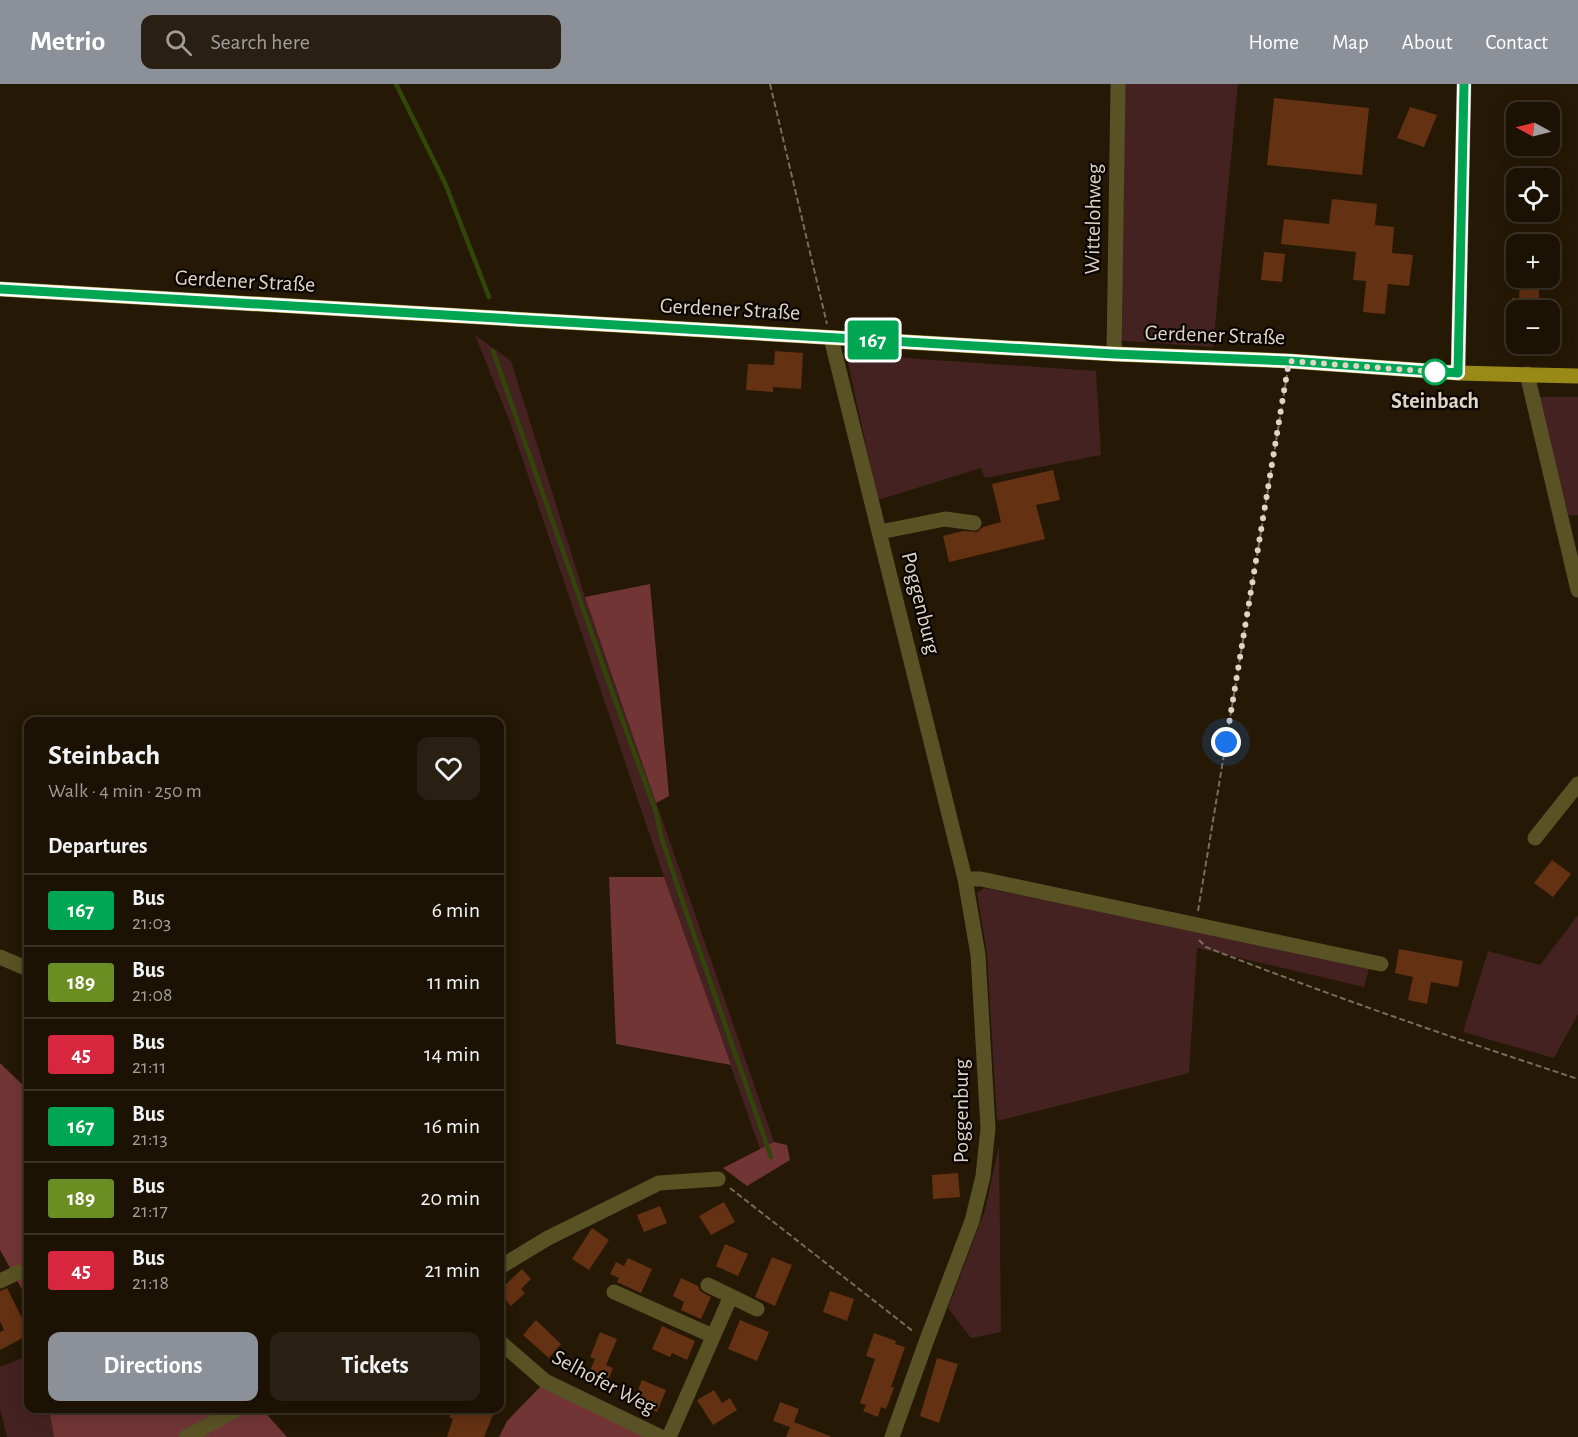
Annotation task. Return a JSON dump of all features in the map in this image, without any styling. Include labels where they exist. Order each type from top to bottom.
[{"type":"main road","name":"Gerdener Straße","points":[[0,289],[1114,354],[1289,361],[1458,373],[1578,376]]},
{"type":"street","name":"Wittelohweg","points":[[1114,354],[1118,84]]},
{"type":"street","points":[[1458,373],[1464,84]]},
{"type":"street","name":"Poggenburg","points":[[831,338],[965,879],[978,956],[987,1128],[983,1176],[972,1221],[892,1437]]},
{"type":"street","points":[[1527,374],[1578,590]]},
{"type":"street","points":[[880,532],[945,519],[974,523]]},
{"type":"street","points":[[1535,838],[1578,784]]},
{"type":"street","points":[[965,879],[981,879],[1381,964]]},
{"type":"street","points":[[0,957],[24,967]]},
{"type":"street","points":[[504,1265],[548,1238],[659,1183],[718,1179]]},
{"type":"street","points":[[0,1281],[19,1272]]},
{"type":"street","points":[[708,1285],[757,1309]]},
{"type":"street","points":[[614,1292],[713,1336]]},
{"type":"street","points":[[669,1437],[731,1296]]},
{"type":"street","name":"Selhofer Weg","points":[[504,1345],[545,1381],[661,1437]]},
{"type":"street","points":[[186,1437],[231,1413]]},
{"type":"path","points":[[770,84],[824,317],[831,338]]},
{"type":"path","points":[[1289,361],[1196,924],[1199,940],[1206,947],[1393,1016],[1578,1079]]},
{"type":"path","points":[[718,1179],[926,1342]]},
{"type":"shaded area","points":[[1122,84],[1238,84],[1213,347],[1114,340]]},
{"type":"shaded area","points":[[475,335],[511,361],[585,597],[774,1142],[760,1149],[664,877],[511,425]]},
{"type":"shaded area","points":[[846,354],[1096,371],[1101,455],[985,478],[981,468],[878,500]]},
{"type":"shaded area","points":[[1538,397],[1578,397],[1578,515],[1568,515]]},
{"type":"shaded area","points":[[650,584],[669,796],[656,803],[585,597]]},
{"type":"shaded area","points":[[609,877],[664,877],[731,1065],[616,1044]]},
{"type":"shaded area","points":[[984,888],[1370,964],[1364,987],[1197,948],[1189,1073],[997,1121],[987,954],[977,893]]},
{"type":"shaded area","points":[[1578,915],[1578,1014],[1554,1058],[1463,1032],[1488,951],[1540,965]]},
{"type":"shaded area","points":[[0,1063],[24,1086],[24,1293],[0,1250]]},
{"type":"shaded area","points":[[774,1142],[787,1145],[790,1160],[747,1186],[723,1168]]},
{"type":"shaded area","points":[[999,1146],[1001,1332],[971,1338],[948,1308],[985,1210]]},
{"type":"shaded area","points":[[24,1358],[24,1413],[50,1413],[54,1437],[7,1437],[0,1408],[0,1367]]},
{"type":"shaded area","points":[[541,1386],[648,1437],[499,1437],[507,1421]]},
{"type":"shaded area","points":[[50,1413],[266,1413],[287,1437],[54,1437]]},
{"type":"building","points":[[1274,98],[1369,108],[1362,175],[1267,165]]},
{"type":"building","points":[[1410,107],[1437,115],[1424,147],[1397,138]]},
{"type":"building","points":[[1332,199],[1377,204],[1375,225],[1394,227],[1392,253],[1413,255],[1409,286],[1388,284],[1385,314],[1363,312],[1366,281],[1353,280],[1356,252],[1281,244],[1284,219],[1329,224]]},
{"type":"building","points":[[1264,252],[1285,254],[1282,282],[1261,280]]},
{"type":"building","points":[[1520,288],[1539,288],[1539,300],[1512,300],[1512,298],[1519,298]]},
{"type":"building","points":[[775,351],[803,353],[801,389],[773,387],[773,392],[746,390],[748,364],[774,365]]},
{"type":"building","points":[[1053,470],[1060,500],[1036,505],[1045,539],[949,562],[943,536],[963,531],[977,532],[983,527],[1001,522],[992,484]]},
{"type":"building","points":[[1552,860],[1571,874],[1553,897],[1534,883]]},
{"type":"building","points":[[1399,949],[1463,961],[1458,987],[1431,982],[1427,1004],[1408,1000],[1413,977],[1395,973]]},
{"type":"building","points":[[958,1173],[960,1197],[933,1199],[932,1175]]},
{"type":"building","points":[[724,1202],[735,1222],[711,1235],[699,1216]]},
{"type":"building","points":[[660,1206],[667,1223],[644,1232],[637,1215]]},
{"type":"building","points":[[592,1228],[609,1240],[589,1270],[572,1259]]},
{"type":"building","points":[[725,1244],[748,1254],[738,1276],[716,1266]]},
{"type":"building","points":[[772,1257],[792,1265],[775,1306],[755,1297]]},
{"type":"building","points":[[628,1258],[652,1269],[641,1293],[617,1282],[619,1278],[610,1274],[616,1262],[624,1266]]},
{"type":"building","points":[[522,1269],[531,1279],[521,1289],[525,1293],[511,1306],[504,1298],[504,1286]]},
{"type":"building","points":[[681,1278],[698,1286],[700,1291],[711,1297],[701,1319],[681,1310],[684,1302],[673,1296]]},
{"type":"building","points":[[7,1288],[24,1322],[24,1337],[0,1350],[0,1332],[4,1330],[0,1321],[0,1291]]},
{"type":"building","points":[[830,1291],[854,1299],[847,1321],[823,1312]]},
{"type":"building","points":[[536,1320],[561,1344],[549,1358],[523,1335]]},
{"type":"building","points":[[740,1320],[769,1332],[757,1361],[728,1349]]},
{"type":"building","points":[[662,1326],[695,1341],[687,1360],[672,1353],[670,1357],[652,1349]]},
{"type":"building","points":[[600,1332],[617,1339],[606,1365],[613,1368],[606,1386],[587,1378],[595,1359],[590,1357]]},
{"type":"building","points":[[874,1333],[905,1347],[886,1409],[881,1407],[878,1417],[863,1411],[866,1405],[860,1403],[875,1359],[866,1356]]},
{"type":"building","points":[[937,1358],[958,1364],[939,1423],[920,1416]]},
{"type":"building","points":[[642,1380],[666,1390],[657,1412],[633,1402]]},
{"type":"building","points":[[714,1390],[722,1403],[730,1398],[737,1410],[713,1425],[697,1400]]},
{"type":"building","points":[[780,1402],[799,1409],[794,1422],[830,1437],[786,1437],[790,1427],[773,1421]]},
{"type":"building","points":[[452,1413],[494,1413],[484,1437],[447,1437],[453,1419],[449,1417]]},
{"type":"waterway","points":[[396,84],[445,183],[489,297]]},
{"type":"waterway","points":[[493,351],[656,812],[661,836],[683,903],[771,1157]]},
{"type":"bus line","name":"167","points":[[0,289],[1114,354],[1289,361],[1458,373],[1464,84]]},
{"type":"place","name":"Steinbach","points":[[1435,372]]},
{"type":"route","points":[[1226,742],[1289,361],[1437,372],[1435,372]]}]
